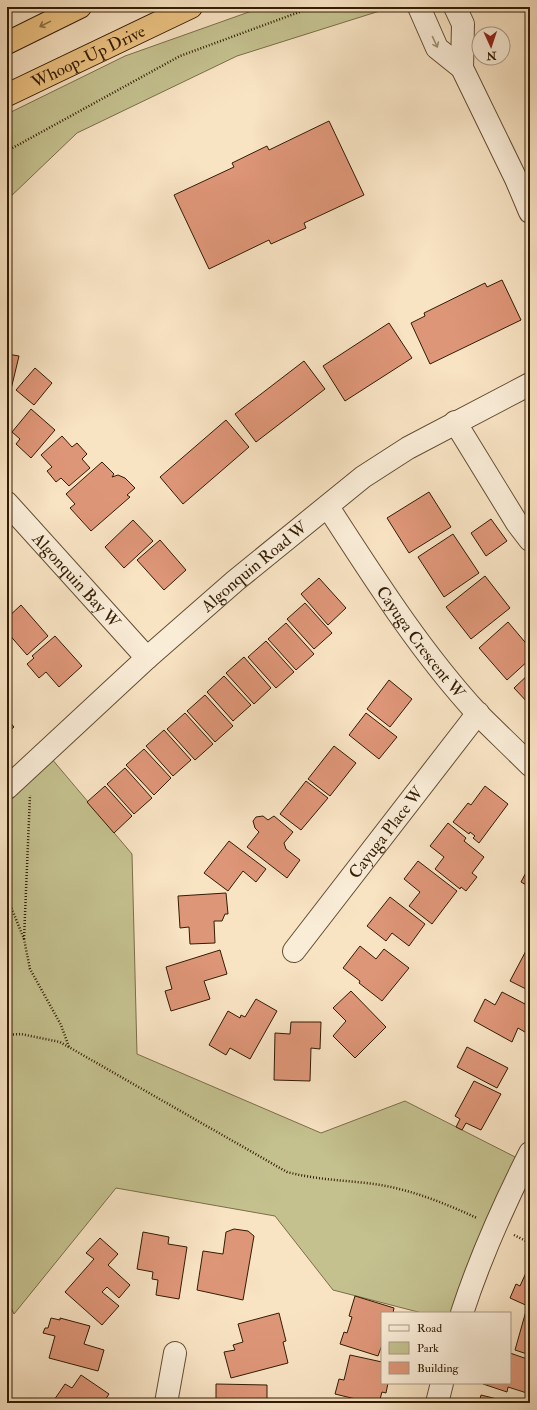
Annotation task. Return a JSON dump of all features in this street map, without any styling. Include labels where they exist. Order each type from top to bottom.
[{"type":"highway","points":[[7,43],[80,7]]},
{"type":"highway","name":"Whoop-Up Drive","points":[[7,95],[191,7]]},
{"type":"street","points":[[419,7],[437,48],[462,68],[516,179],[530,212]]},
{"type":"street","points":[[455,7],[463,24],[462,68]]},
{"type":"street","name":"Algonquin Road W","points":[[7,788],[147,658],[286,538],[328,507],[363,477],[408,448],[530,384]]},
{"type":"street","points":[[455,422],[517,524],[530,540]]},
{"type":"street","name":"Algonquin Bay W","points":[[7,503],[147,658]]},
{"type":"street","name":"Cayuga Crescent W","points":[[328,507],[386,596],[433,660],[478,713],[530,765]]},
{"type":"street","name":"Cayuga Place W","points":[[294,951],[478,713]]},
{"type":"street","points":[[462,1312],[495,1226],[530,1153]]},
{"type":"street","points":[[166,1403],[175,1353]]},
{"type":"street","points":[[437,1403],[442,1384]]},
{"type":"path","points":[[7,151],[180,56],[313,7]]},
{"type":"path","points":[[24,939],[30,766]]},
{"type":"path","points":[[7,897],[24,939],[30,969],[62,1024],[70,1048]]},
{"type":"path","points":[[7,1035],[21,1034],[60,1042],[287,1172],[310,1178],[367,1183],[411,1192],[444,1203],[495,1226]]},
{"type":"green space","points":[[263,7],[381,7],[386,9],[237,56],[77,133],[7,200],[7,114],[125,56]]},
{"type":"green space","points":[[46,752],[132,854],[137,1054],[321,1133],[405,1101],[525,1162],[462,1312],[418,1312],[333,1290],[275,1216],[116,1188],[14,1314],[7,1299],[7,788]]},
{"type":"building","points":[[329,121],[364,195],[304,223],[306,228],[271,244],[269,240],[209,269],[174,195],[234,167],[232,163],[267,146],[269,150]]},
{"type":"building","points":[[502,280],[521,320],[430,364],[411,323],[425,316],[424,313],[485,283],[487,287]]},
{"type":"building","points":[[389,323],[412,358],[345,401],[323,366]]},
{"type":"building","points":[[7,354],[19,356],[7,406]]},
{"type":"building","points":[[304,361],[325,389],[256,442],[235,414]]},
{"type":"building","points":[[35,368],[52,383],[34,405],[16,390]]},
{"type":"building","points":[[31,409],[55,430],[31,458],[16,444],[20,439],[12,432]]},
{"type":"building","points":[[226,420],[249,447],[183,504],[160,477]]},
{"type":"building","points":[[62,436],[72,447],[77,443],[87,454],[82,459],[90,468],[69,486],[61,478],[56,482],[47,471],[52,467],[41,455]]},
{"type":"building","points":[[102,462],[114,474],[112,477],[118,475],[125,478],[135,488],[127,495],[130,497],[91,531],[70,508],[75,504],[66,494]]},
{"type":"building","points":[[429,492],[451,527],[409,553],[387,518]]},
{"type":"building","points":[[491,519],[507,541],[486,556],[471,533]]},
{"type":"building","points":[[133,520],[153,541],[124,568],[105,547]]},
{"type":"building","points":[[453,534],[479,573],[444,597],[418,557]]},
{"type":"building","points":[[160,540],[186,570],[164,590],[137,560]]},
{"type":"building","points":[[485,576],[510,608],[471,639],[446,607]]},
{"type":"building","points":[[319,578],[346,608],[328,625],[301,594]]},
{"type":"building","points":[[305,603],[332,633],[314,649],[287,619]]},
{"type":"building","points":[[21,605],[48,636],[27,655],[7,632],[7,618]]},
{"type":"building","points":[[508,622],[530,648],[530,659],[507,680],[479,648]]},
{"type":"building","points":[[286,623],[314,654],[296,670],[268,639]]},
{"type":"building","points":[[55,636],[82,666],[59,687],[46,672],[39,678],[27,664],[34,658],[32,656]]},
{"type":"building","points":[[266,641],[294,672],[276,688],[248,657]]},
{"type":"building","points":[[244,657],[271,688],[254,704],[226,673]]},
{"type":"building","points":[[530,673],[530,705],[514,688]]},
{"type":"building","points":[[224,676],[251,705],[233,721],[207,692]]},
{"type":"building","points":[[389,680],[412,699],[390,727],[367,709]]},
{"type":"building","points":[[205,695],[233,726],[215,742],[187,711]]},
{"type":"building","points":[[185,713],[213,744],[195,760],[167,729]]},
{"type":"building","points":[[366,713],[397,737],[379,759],[349,735]]},
{"type":"building","points":[[7,719],[14,727],[7,733]]},
{"type":"building","points":[[164,730],[191,760],[173,776],[146,746]]},
{"type":"building","points":[[334,746],[356,763],[330,796],[308,779]]},
{"type":"building","points":[[144,749],[171,778],[154,795],[126,765]]},
{"type":"building","points":[[125,768],[152,798],[134,814],[107,784]]},
{"type":"building","points":[[306,781],[328,798],[301,830],[280,814]]},
{"type":"building","points":[[105,786],[132,816],[114,833],[87,802]]},
{"type":"building","points":[[485,786],[508,804],[479,843],[473,838],[475,836],[470,832],[469,834],[453,822],[468,803],[471,805]]},
{"type":"building","points":[[263,816],[268,820],[274,816],[293,832],[284,843],[286,849],[300,860],[287,878],[247,847],[259,832],[255,828],[253,821],[256,817]]},
{"type":"building","points":[[448,823],[466,838],[464,841],[484,857],[472,873],[477,877],[466,891],[461,887],[460,889],[435,869],[444,857],[430,846]]},
{"type":"building","points":[[229,841],[266,869],[256,882],[243,871],[228,891],[204,873]]},
{"type":"building","points":[[418,861],[457,891],[432,924],[409,906],[420,892],[404,879]]},
{"type":"building","points":[[530,865],[530,887],[521,882]]},
{"type":"building","points":[[226,893],[228,914],[225,914],[222,921],[214,921],[215,943],[190,944],[189,927],[180,928],[178,896]]},
{"type":"building","points":[[390,897],[425,924],[409,946],[392,933],[386,941],[367,926]]},
{"type":"building","points":[[360,946],[376,959],[384,949],[409,968],[382,1001],[343,968]]},
{"type":"building","points":[[528,947],[530,948],[530,991],[510,981]]},
{"type":"building","points":[[220,950],[227,974],[204,981],[210,999],[171,1011],[165,991],[172,989],[166,967]]},
{"type":"building","points":[[351,991],[386,1027],[355,1058],[333,1036],[346,1021],[333,1008]]},
{"type":"building","points":[[502,992],[525,1004],[527,1000],[530,1001],[530,1035],[518,1028],[512,1042],[474,1021],[485,999],[495,1005]]},
{"type":"building","points":[[256,999],[277,1011],[250,1059],[230,1048],[226,1055],[209,1045],[228,1011],[240,1018],[241,1015],[245,1017]]},
{"type":"building","points":[[291,1022],[321,1022],[320,1049],[311,1048],[310,1081],[274,1080],[275,1033],[290,1034]]},
{"type":"building","points":[[467,1047],[508,1068],[497,1088],[457,1067]]},
{"type":"building","points":[[474,1081],[501,1094],[481,1130],[466,1123],[462,1130],[456,1127],[460,1119],[455,1116]]},
{"type":"building","points":[[234,1229],[248,1231],[254,1236],[243,1300],[197,1290],[203,1251],[223,1254],[226,1232]]},
{"type":"building","points":[[143,1232],[169,1237],[168,1244],[187,1247],[179,1299],[156,1295],[158,1280],[152,1279],[153,1272],[137,1269]]},
{"type":"building","points":[[100,1238],[118,1254],[108,1265],[130,1285],[119,1298],[107,1287],[102,1292],[119,1306],[102,1325],[65,1292],[94,1259],[86,1253]]},
{"type":"building","points":[[530,1264],[530,1307],[510,1298],[516,1284],[520,1286]]},
{"type":"building","points":[[355,1296],[394,1308],[393,1312],[381,1312],[381,1348],[378,1356],[340,1344],[344,1332],[347,1333],[352,1317],[349,1316]]},
{"type":"building","points":[[526,1311],[530,1312],[530,1355],[515,1350]]},
{"type":"building","points":[[279,1313],[286,1341],[283,1342],[288,1363],[231,1378],[224,1352],[235,1350],[233,1345],[243,1342],[238,1324]]},
{"type":"building","points":[[51,1318],[60,1320],[60,1318],[90,1326],[84,1344],[104,1350],[98,1371],[49,1358],[55,1336],[43,1333],[45,1328],[48,1328]]},
{"type":"building","points":[[511,1353],[530,1360],[530,1394],[508,1387],[507,1392],[483,1384],[511,1384]]},
{"type":"building","points":[[350,1355],[381,1362],[381,1384],[388,1384],[386,1393],[382,1392],[379,1403],[372,1403],[335,1394],[339,1379],[344,1380]]},
{"type":"building","points":[[81,1375],[109,1394],[103,1403],[52,1403],[65,1384],[72,1388]]},
{"type":"building","points":[[216,1384],[267,1385],[267,1403],[216,1403]]},
{"type":"building","points":[[481,1395],[513,1403],[479,1403]]}]
